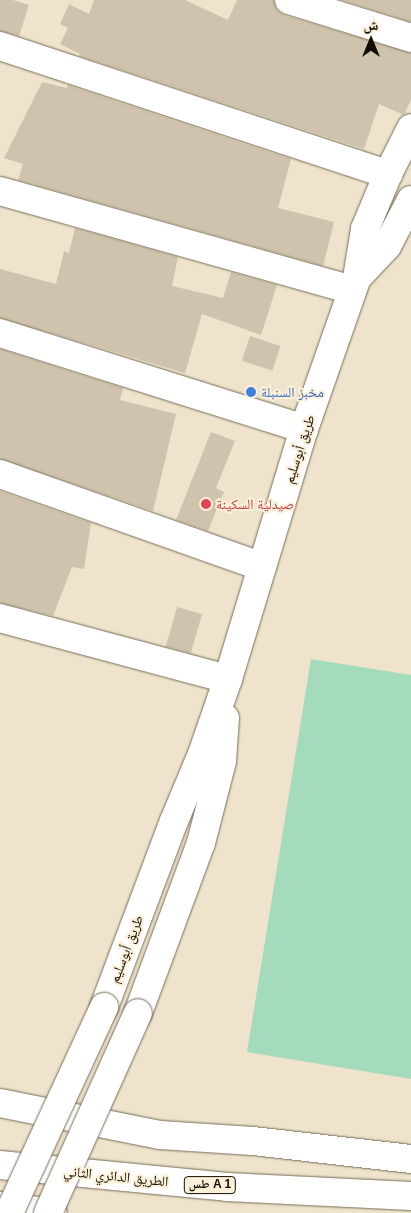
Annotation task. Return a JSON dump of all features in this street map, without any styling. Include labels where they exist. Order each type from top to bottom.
[{"type":"main road","points":[[289,0],[411,38]]},
{"type":"main road","points":[[0,46],[388,174]]},
{"type":"main road","name":"طريق أبوسليم","points":[[9,1213],[104,1007],[174,821],[202,754],[228,679],[304,429],[355,284],[365,229],[388,174],[411,128]]},
{"type":"main road","points":[[0,191],[355,284]]},
{"type":"main road","name":"طريق أبوسليم","points":[[355,284],[387,246],[411,200]]},
{"type":"main road","points":[[0,333],[304,429]]},
{"type":"main road","points":[[0,474],[262,567]]},
{"type":"main road","points":[[0,618],[228,679]]},
{"type":"main road","name":"طريق أبوسليم","points":[[48,1213],[138,1013],[201,844],[222,761],[228,679]]},
{"type":"main road","points":[[0,1103],[160,1135],[253,1141],[411,1159]]},
{"type":"main road","name":"الطريق الدائري الثاني","points":[[0,1165],[227,1187],[411,1196]]},
{"type":"main road","points":[[0,1206],[53,1213]]},
{"type":"green space","points":[[311,659],[411,675],[411,1079],[247,1052]]},
{"type":"building","points":[[0,0],[13,0],[29,5],[19,36],[0,31]]},
{"type":"building","points":[[94,0],[185,0],[228,20],[237,0],[274,0],[277,10],[284,15],[411,53],[411,100],[404,115],[379,104],[364,149],[79,56],[80,54],[60,44],[68,28],[60,24],[69,4],[89,14]]},
{"type":"building","points":[[342,0],[411,0],[411,22]]},
{"type":"building","points":[[42,82],[67,88],[68,85],[291,159],[278,208],[334,222],[323,266],[18,180],[23,164],[4,158]]},
{"type":"building","points":[[75,228],[178,257],[172,286],[223,298],[231,272],[277,285],[261,335],[202,314],[185,373],[0,318],[0,269],[56,284],[64,251],[69,253]]},
{"type":"building","points":[[250,336],[280,346],[272,371],[242,361]]},
{"type":"building","points":[[0,349],[123,388],[120,400],[176,414],[153,511],[0,459]]},
{"type":"building","points":[[211,432],[235,441],[216,488],[224,492],[208,531],[176,520]]},
{"type":"building","points":[[0,491],[91,523],[84,569],[72,567],[53,616],[0,603]]},
{"type":"building","points":[[177,607],[202,614],[191,654],[166,646]]},
{"type":"place","name":"مخبز السنبلة","points":[[251,392]]},
{"type":"place","name":"صيدلية السكينة","points":[[206,504]]}]
